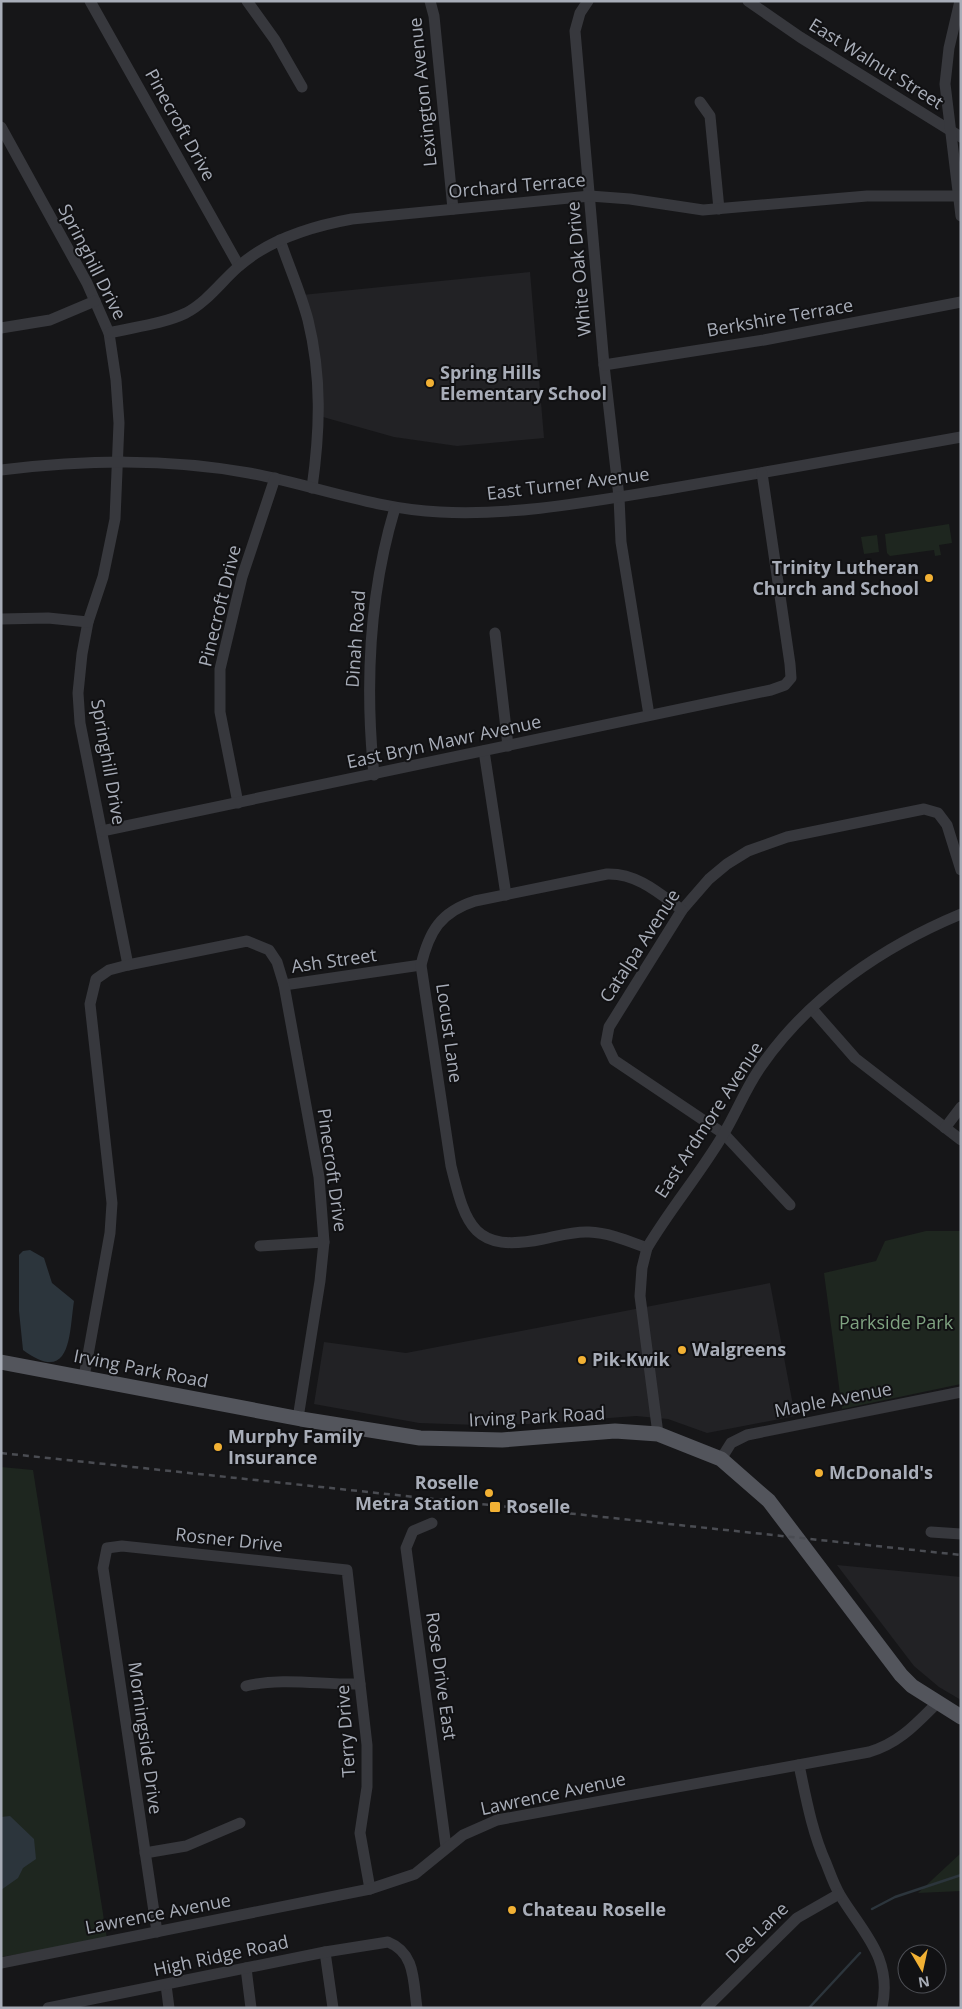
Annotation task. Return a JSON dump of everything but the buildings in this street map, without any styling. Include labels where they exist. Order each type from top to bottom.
[{"type":"main road","name":"Irving Park Road","points":[[1,1362],[298,1418],[414,1437],[502,1440],[615,1431],[658,1434],[721,1459],[748,1480],[769,1501],[890,1661],[912,1686],[961,1716]]},
{"type":"street","name":"Pinecroft Drive","points":[[90,1],[239,266]]},
{"type":"street","points":[[247,1],[275,40],[302,87]]},
{"type":"street","name":"Lexington Avenue","points":[[430,1],[434,16],[453,209]]},
{"type":"street","name":"White Oak Drive","points":[[588,1],[580,13],[575,31],[604,365],[619,497],[621,542],[649,715]]},
{"type":"street","name":"East Walnut Street","points":[[748,1],[800,37],[961,138]]},
{"type":"street","points":[[960,1],[948,54],[945,84],[949,131],[961,216]]},
{"type":"street","points":[[700,102],[710,116],[719,209]]},
{"type":"street","name":"Springhill Drive","points":[[1,127],[5,143],[95,301],[109,333],[119,413],[118,461],[111,542],[103,577],[88,622],[80,664],[80,723],[128,964]]},
{"type":"street","name":"Orchard Terrace","points":[[109,333],[166,320],[186,313],[214,291],[239,266],[280,240],[318,226],[352,218],[590,196],[630,199],[694,209],[719,209],[867,196],[958,196]]},
{"type":"street","points":[[280,240],[307,318],[317,367],[320,421],[312,488]]},
{"type":"street","points":[[1,328],[50,320],[95,301]]},
{"type":"street","name":"Berkshire Terrace","points":[[604,365],[764,340],[961,302]]},
{"type":"street","name":"East Turner Avenue","points":[[1,470],[46,465],[118,461],[193,464],[275,478],[395,508],[442,512],[491,512],[619,497],[961,437]]},
{"type":"street","name":"East Bryn Mawr Avenue","points":[[102,831],[374,775],[771,690],[785,685],[791,678],[762,473]]},
{"type":"street","name":"Pinecroft Drive","points":[[238,803],[220,712],[220,669],[242,576],[275,478]]},
{"type":"street","name":"Dinah Road","points":[[374,775],[368,710],[370,658],[380,568],[395,508]]},
{"type":"street","points":[[1,619],[48,618],[88,622]]},
{"type":"street","points":[[495,633],[508,746]]},
{"type":"street","points":[[484,751],[506,895]]},
{"type":"street","name":"Catalpa Avenue","points":[[790,1205],[724,1134],[614,1060],[606,1043],[606,1036],[614,1018],[682,910],[704,884],[727,864],[768,842],[916,810],[938,813],[949,830],[961,870]]},
{"type":"street","name":"Locust Lane","points":[[648,1248],[613,1235],[588,1232],[517,1244],[500,1243],[485,1238],[473,1226],[457,1192],[450,1166],[421,965],[427,943],[438,922],[464,904],[506,895],[607,874],[620,874],[641,882],[682,910]]},
{"type":"street","name":"East Ardmore Avenue","points":[[658,1434],[640,1296],[642,1268],[648,1248],[724,1134],[750,1083],[763,1064],[812,1009],[851,975],[885,952],[925,930],[961,914]]},
{"type":"street","name":"Ash Street","points":[[128,964],[247,941],[269,950],[277,962],[284,986],[421,965]]},
{"type":"street","points":[[84,1377],[110,1233],[112,1203],[90,996],[96,979],[109,970],[128,964]]},
{"type":"street","name":"Pinecroft Drive","points":[[284,986],[318,1177],[324,1242],[320,1281],[298,1418]]},
{"type":"street","points":[[812,1009],[855,1058],[961,1140]]},
{"type":"street","points":[[945,1128],[961,1107]]},
{"type":"street","points":[[260,1246],[324,1242]]},
{"type":"street","name":"Maple Avenue","points":[[721,1459],[731,1443],[747,1435],[961,1392]]},
{"type":"street","name":"Rose Drive East","points":[[432,1524],[413,1531],[406,1548],[446,1847]]},
{"type":"street","points":[[931,1532],[961,1534]]},
{"type":"street","name":"Rosner Drive","points":[[107,1548],[122,1546],[347,1570]]},
{"type":"street","name":"Morningside Drive","points":[[107,1548],[103,1568],[157,1932]]},
{"type":"street","name":"Terry Drive","points":[[347,1570],[368,1764],[361,1821],[361,1844],[370,1889]]},
{"type":"street","points":[[246,1686],[272,1681],[330,1685],[360,1684]]},
{"type":"street","name":"Lawrence Avenue","points":[[1,1963],[370,1889],[415,1874],[446,1847],[480,1826],[497,1820],[884,1748],[906,1735],[937,1703]]},
{"type":"street","points":[[798,1765],[817,1842],[839,1894],[877,1951],[884,1974],[882,2008]]},
{"type":"street","points":[[145,1853],[186,1846],[240,1823]]},
{"type":"street","name":"Dee Lane","points":[[706,2008],[797,1918],[839,1894]]},
{"type":"street","name":"High Ridge Road","points":[[48,2008],[83,2005],[246,1968],[325,1952],[388,1942],[401,1949],[411,1964],[417,2008]]},
{"type":"street","points":[[325,1952],[333,2008]]},
{"type":"street","points":[[246,1968],[251,2008]]},
{"type":"street","points":[[166,1985],[169,2008]]},
{"type":"shaded area","name":"Spring Hills Elementary School","points":[[530,272],[544,438],[457,446],[394,437],[323,417],[302,295]]},
{"type":"shaded area","points":[[30,1250],[44,1258],[52,1283],[74,1301],[69,1340],[65,1351],[59,1359],[51,1362],[39,1360],[23,1350],[19,1311],[19,1255],[23,1251]]},
{"type":"shaded area","points":[[770,1283],[795,1416],[707,1433],[668,1419],[636,1416],[529,1424],[419,1423],[314,1404],[324,1342],[406,1353]]},
{"type":"shaded area","points":[[837,1565],[961,1577],[961,1700],[939,1687],[914,1666]]},
{"type":"shaded area","points":[[10,1816],[34,1839],[36,1859],[23,1868],[18,1878],[1,1890],[1,1817]]},
{"type":"green space","points":[[949,524],[952,543],[939,545],[941,555],[935,556],[934,550],[890,556],[887,553],[885,534]]},
{"type":"green space","points":[[877,535],[879,552],[864,554],[861,537]]},
{"type":"green space","name":"Parkside Park","points":[[926,1231],[961,1231],[961,1384],[842,1409],[824,1273],[876,1261],[885,1241]]},
{"type":"green space","points":[[1,1467],[33,1470],[107,1939],[1,1957]]},
{"type":"green space","points":[[961,1853],[961,1891],[918,1893]]},
{"type":"waterway","points":[[872,1909],[895,1897],[961,1875]]},
{"type":"waterway","points":[[809,2008],[860,1953]]},
{"type":"railway","points":[[1,1453],[961,1555]]},
{"type":"place","name":"Spring Hills Elementary School","points":[[430,383]]},
{"type":"place","name":"Trinity Lutheran Church and School","points":[[929,578]]},
{"type":"place","name":"Walgreens","points":[[682,1350]]},
{"type":"place","name":"Pik-Kwik","points":[[582,1360]]},
{"type":"place","name":"Murphy Family Insurance","points":[[218,1447]]},
{"type":"place","name":"McDonald's","points":[[819,1473]]},
{"type":"place","name":"Roselle Metra Station","points":[[489,1493]]},
{"type":"place","name":"Roselle","points":[[495,1507]]},
{"type":"place","name":"Chateau Roselle","points":[[512,1910]]}]
